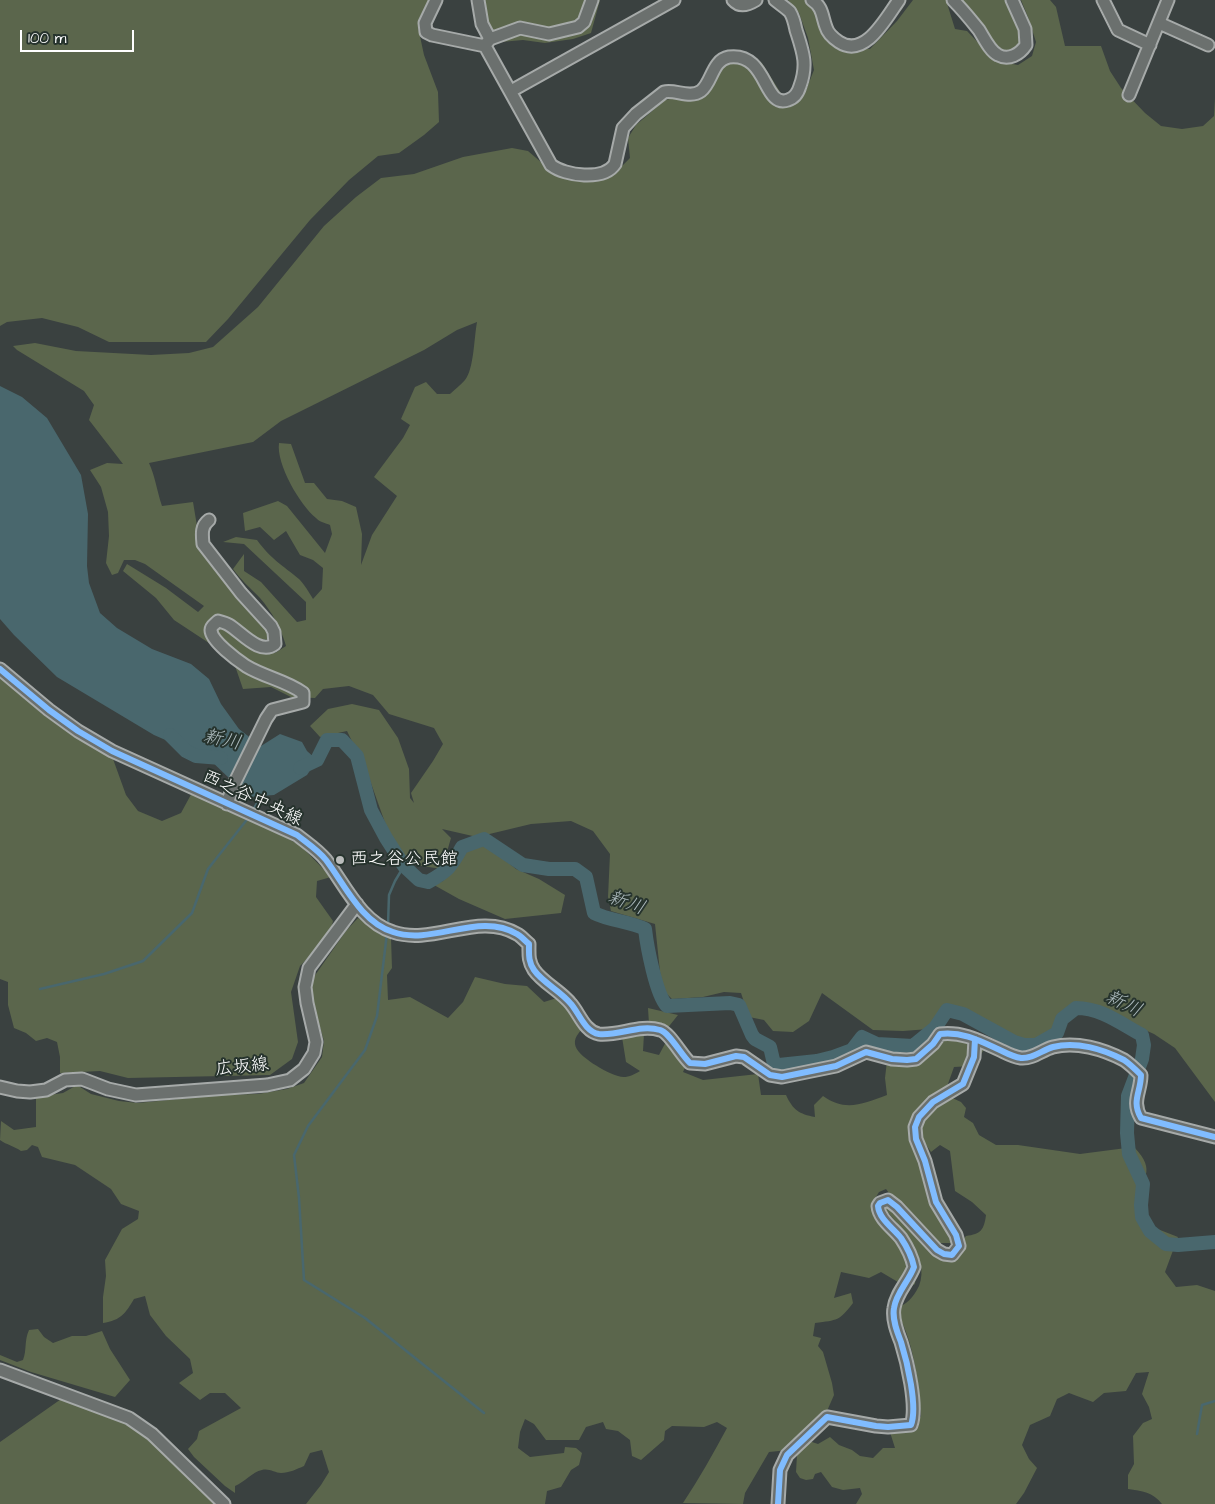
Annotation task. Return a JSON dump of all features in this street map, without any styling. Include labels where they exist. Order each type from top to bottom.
[{"type":"street","points":[[436,0],[425,22],[426,32],[432,35],[488,42],[520,28],[549,34],[574,29],[584,22],[592,0]]},
{"type":"street","points":[[478,0],[482,24],[488,42],[511,91],[551,165],[558,171],[570,174],[606,172],[612,169],[615,164],[623,128],[636,114],[668,90],[692,94],[703,90],[711,72],[722,60],[728,57],[747,60],[754,64],[771,93],[779,100],[785,101],[794,97],[798,93],[804,75],[803,52],[791,13],[775,0]]},
{"type":"street","points":[[511,91],[674,0]]},
{"type":"street","points":[[733,0],[742,6],[756,0]]},
{"type":"street","points":[[812,0],[821,9],[830,34],[846,46],[853,47],[868,40],[899,0]]},
{"type":"street","points":[[953,0],[978,29],[991,49],[998,55],[1011,57],[1026,45],[1025,29],[1012,0]]},
{"type":"street","points":[[1103,0],[1118,30],[1150,45]]},
{"type":"street","points":[[1129,96],[1168,0]]},
{"type":"street","points":[[1158,23],[1208,45]]},
{"type":"street","points":[[209,520],[205,523],[202,534],[203,544],[270,626],[274,632],[274,644],[271,647],[256,645],[229,625],[218,621],[211,630],[213,638],[245,666],[283,684],[294,687],[303,693],[303,702],[272,710],[233,786],[227,804]]},
{"type":"street","name":"西之谷中央線","points":[[0,668],[49,710],[112,752],[297,835],[313,847],[325,860],[374,924],[400,934],[423,935],[484,926],[502,928],[517,934],[529,944],[528,958],[535,971],[570,1002],[589,1029],[597,1034],[618,1034],[640,1028],[660,1030],[668,1034],[690,1064],[705,1064],[736,1056],[744,1057],[770,1075],[782,1076],[836,1066],[866,1052],[892,1059],[916,1059],[933,1044],[940,1034],[952,1033],[975,1039]]},
{"type":"street","name":"広坂線","points":[[0,1087],[30,1092],[46,1090],[65,1080],[82,1079],[136,1095],[267,1085],[290,1080],[304,1069],[314,1053],[316,1042],[305,987],[310,968],[357,904]]},
{"type":"street","points":[[778,1504],[780,1470],[787,1455],[827,1417],[888,1428],[911,1425],[914,1418],[909,1375],[896,1329],[893,1310],[896,1299],[914,1267],[912,1258],[901,1238],[881,1216],[878,1206],[880,1203],[888,1200],[911,1221],[930,1244],[944,1254],[952,1255],[959,1246],[956,1235],[936,1202],[925,1161],[916,1139],[915,1127],[919,1117],[933,1102],[963,1084],[974,1057],[975,1039],[1020,1058],[1031,1057],[1048,1048],[1076,1044],[1100,1050],[1125,1060],[1141,1075],[1141,1083],[1135,1106],[1141,1118],[1215,1137]]},
{"type":"street","points":[[0,1370],[129,1418],[152,1434],[224,1504]]},
{"type":"green space","points":[[0,0],[432,0],[418,27],[424,55],[438,92],[439,122],[399,153],[378,156],[349,180],[310,220],[228,319],[206,342],[109,342],[78,327],[42,318],[7,322],[0,326]]},
{"type":"green space","points":[[482,0],[600,0],[591,33],[573,39],[545,43],[523,40],[501,42],[488,23]]},
{"type":"green space","points":[[788,0],[815,0],[836,42],[847,48],[870,49],[897,21],[913,0],[946,0],[955,29],[967,31],[989,54],[1002,62],[1018,65],[1032,56],[1036,42],[1021,0],[1050,0],[1056,7],[1065,46],[1101,46],[1110,71],[1121,88],[1145,113],[1161,126],[1182,129],[1203,126],[1214,116],[1215,98],[1215,1102],[1175,1048],[1154,1034],[1091,1006],[1073,1003],[1061,1015],[1053,1036],[1041,1046],[1031,1049],[1011,1046],[988,1031],[953,1013],[941,1015],[929,1029],[903,1031],[873,1030],[822,993],[809,1021],[793,1032],[773,1031],[764,1020],[749,1017],[741,993],[724,992],[703,997],[672,999],[663,990],[655,924],[611,911],[608,897],[610,854],[593,831],[571,821],[531,824],[477,837],[442,829],[451,838],[442,869],[409,864],[388,831],[367,772],[347,731],[320,737],[310,726],[328,709],[352,704],[379,710],[398,738],[409,769],[410,798],[414,803],[411,793],[443,744],[434,728],[389,714],[373,695],[349,686],[323,689],[315,698],[291,697],[271,687],[243,689],[234,663],[215,647],[174,620],[156,598],[123,571],[127,564],[166,588],[198,612],[204,606],[145,564],[135,560],[124,560],[118,573],[112,575],[106,563],[109,536],[108,512],[101,487],[90,470],[107,463],[123,464],[89,420],[94,405],[84,391],[13,346],[35,343],[76,351],[151,355],[189,353],[213,347],[258,307],[324,226],[356,197],[381,178],[414,174],[463,157],[512,148],[528,151],[542,163],[560,171],[586,176],[617,171],[630,158],[628,138],[636,125],[665,100],[690,95],[712,83],[727,62],[746,56],[762,63],[782,95],[795,99],[804,95],[814,70],[808,38],[799,13]],"holes":[[[477,322],[470,369],[462,384],[450,394],[437,394],[426,382],[415,387],[401,419],[410,425],[403,438],[374,477],[397,496],[372,535],[361,565],[362,534],[356,507],[342,501],[327,499],[314,483],[305,483],[291,444],[279,443],[281,462],[290,484],[310,512],[317,519],[330,525],[332,534],[325,553],[287,506],[278,501],[243,513],[245,531],[260,527],[274,540],[286,531],[300,555],[313,560],[323,568],[322,589],[313,599],[299,579],[272,557],[257,540],[236,537],[223,542],[244,544],[306,602],[306,620],[297,622],[261,582],[244,571],[244,554],[233,569],[268,609],[279,627],[286,646],[275,653],[261,653],[262,639],[269,640],[268,633],[198,532],[193,502],[162,506],[149,463],[253,442],[281,421],[424,350],[457,330]]]},
{"type":"green space","points":[[957,0],[1011,0],[1022,33],[1022,45],[1010,53],[998,50]]},
{"type":"green space","points":[[0,674],[42,714],[113,759],[126,795],[138,811],[162,821],[181,813],[194,789],[250,817],[301,846],[331,877],[317,881],[316,897],[333,921],[329,937],[300,966],[291,992],[298,1042],[292,1059],[270,1075],[128,1078],[100,1071],[60,1073],[60,1057],[57,1042],[47,1038],[36,1041],[26,1033],[14,1028],[8,1005],[8,982],[0,979]]},
{"type":"green space","points":[[484,843],[516,869],[539,879],[565,895],[561,913],[505,919],[459,899],[434,885],[443,881],[469,849]]},
{"type":"green space","points":[[358,918],[370,923],[379,934],[391,938],[392,968],[387,975],[388,1000],[410,997],[448,1018],[463,1002],[475,977],[505,984],[527,986],[544,1002],[560,997],[586,1024],[576,1038],[575,1044],[577,1049],[586,1059],[621,1077],[640,1071],[626,1062],[622,1037],[644,1034],[643,1051],[659,1055],[668,1038],[689,1059],[683,1072],[703,1080],[758,1074],[761,1095],[786,1095],[797,1110],[815,1117],[814,1105],[823,1096],[839,1104],[854,1105],[887,1095],[885,1078],[887,1061],[918,1061],[933,1052],[947,1038],[957,1039],[984,1050],[972,1066],[954,1067],[944,1095],[913,1120],[932,1189],[959,1243],[940,1243],[926,1228],[899,1206],[886,1189],[879,1192],[874,1200],[875,1206],[916,1271],[915,1284],[908,1288],[881,1272],[869,1278],[841,1272],[834,1298],[851,1293],[853,1303],[837,1319],[815,1323],[813,1336],[821,1338],[818,1346],[823,1352],[834,1395],[827,1411],[789,1450],[769,1452],[745,1493],[743,1504],[683,1503],[727,1428],[717,1422],[704,1427],[672,1426],[665,1431],[664,1440],[641,1460],[632,1456],[630,1440],[618,1431],[606,1429],[603,1422],[586,1427],[579,1440],[546,1440],[534,1424],[525,1419],[520,1432],[518,1448],[530,1457],[564,1453],[565,1447],[576,1448],[582,1453],[579,1465],[571,1470],[561,1487],[547,1491],[545,1504],[306,1504],[329,1472],[322,1450],[310,1453],[304,1466],[293,1471],[281,1473],[270,1470],[258,1471],[235,1486],[235,1493],[194,1457],[188,1449],[197,1439],[199,1431],[241,1408],[225,1393],[210,1393],[200,1400],[179,1383],[193,1373],[190,1359],[166,1336],[150,1315],[145,1296],[134,1299],[118,1318],[103,1323],[103,1297],[106,1276],[105,1260],[122,1229],[138,1219],[139,1211],[121,1204],[111,1189],[75,1165],[42,1157],[38,1147],[32,1145],[27,1150],[21,1151],[0,1140],[1,1121],[14,1130],[36,1127],[36,1097],[63,1093],[77,1085],[91,1094],[119,1101],[138,1103],[219,1095],[258,1094],[287,1089],[304,1083],[322,1057],[324,1041],[314,1007],[311,981],[346,931]]},
{"type":"green space","points":[[648,1008],[678,1015],[666,1030],[649,1024]]},
{"type":"green space","points":[[948,1096],[961,1102],[966,1108],[964,1117],[973,1123],[979,1135],[996,1145],[1018,1145],[1080,1154],[1134,1147],[1141,1156],[1145,1163],[1146,1175],[1136,1205],[1147,1214],[1155,1228],[1178,1237],[1165,1272],[1176,1287],[1197,1285],[1215,1291],[1215,1504],[1162,1504],[1159,1500],[1143,1491],[1128,1489],[1128,1475],[1134,1464],[1133,1436],[1143,1423],[1152,1419],[1149,1407],[1142,1394],[1149,1372],[1136,1373],[1126,1391],[1104,1393],[1093,1402],[1069,1393],[1057,1399],[1050,1416],[1030,1425],[1022,1445],[1029,1459],[1037,1468],[1016,1504],[856,1504],[862,1494],[860,1488],[843,1490],[832,1487],[821,1472],[815,1474],[813,1479],[806,1480],[800,1478],[796,1472],[797,1455],[809,1441],[818,1444],[830,1437],[839,1445],[852,1450],[860,1456],[873,1458],[883,1448],[895,1448],[889,1429],[912,1427],[921,1416],[911,1347],[895,1309],[906,1303],[917,1290],[922,1275],[921,1264],[911,1242],[882,1205],[881,1199],[937,1247],[957,1248],[966,1236],[975,1234],[983,1228],[986,1215],[972,1202],[955,1191],[950,1151],[940,1145],[931,1152],[919,1128],[919,1120]]},
{"type":"green space","points":[[38,1329],[44,1337],[53,1343],[72,1336],[86,1336],[102,1331],[110,1349],[130,1380],[115,1397],[31,1372],[0,1360],[0,1355],[17,1362],[23,1360],[29,1330]]},
{"type":"green space","points":[[64,1397],[135,1425],[214,1504],[0,1504],[0,1442]]},
{"type":"water","points":[[0,386],[22,397],[47,418],[81,475],[88,514],[87,566],[89,583],[100,613],[117,628],[152,649],[191,664],[209,679],[221,704],[239,729],[261,746],[280,734],[302,742],[307,751],[317,760],[307,775],[274,795],[249,797],[209,759],[154,735],[57,677],[0,619]]},
{"type":"waterway","name":"新川","points":[[170,735],[186,751],[196,756],[221,758]]},
{"type":"waterway","name":"新川","points":[[300,768],[317,760],[327,740],[342,740],[357,756],[371,810],[386,838],[404,866],[419,880],[428,882],[435,878],[448,868],[462,847],[484,839],[523,865],[549,869],[575,869],[586,877],[594,913],[645,929],[659,992],[667,1006],[730,1003],[739,1005],[752,1035],[755,1039],[770,1047],[774,1064],[817,1061],[833,1057],[852,1050],[862,1037],[877,1044],[913,1046],[935,1028],[947,1010],[963,1014],[1014,1042],[1024,1045],[1036,1045],[1057,1033],[1062,1019],[1076,1008],[1102,1013],[1110,1017],[1142,1035],[1144,1045],[1142,1059],[1128,1096],[1127,1133],[1129,1154],[1143,1184],[1142,1217],[1150,1231],[1166,1244],[1215,1242]]},
{"type":"waterway","points":[[253,810],[263,793]]},
{"type":"waterway","points":[[40,989],[104,974],[143,961],[192,913],[208,869],[249,817]]},
{"type":"waterway","points":[[388,925],[389,895],[404,866]]},
{"type":"waterway","points":[[387,933],[377,1016],[365,1050],[308,1126],[294,1155],[299,1198],[304,1280],[365,1318],[484,1413]]},
{"type":"waterway","points":[[1197,1434],[1202,1405],[1215,1401]]},
{"type":"cycle path","points":[[0,669],[49,710],[78,731],[112,751],[297,835],[323,856],[355,902],[372,920],[382,927],[393,932],[408,935],[424,935],[487,926],[502,928],[519,935],[529,944],[530,960],[534,970],[567,999],[586,1026],[594,1033],[607,1034],[645,1028],[660,1030],[667,1035],[690,1063],[705,1064],[736,1056],[744,1057],[770,1075],[782,1077],[836,1066],[866,1052],[892,1059],[916,1059],[933,1044],[940,1034],[964,1036],[1021,1058],[1030,1057],[1049,1048],[1062,1045],[1089,1047],[1107,1052],[1124,1060],[1141,1075],[1137,1101],[1138,1112],[1141,1118],[1215,1137]]},
{"type":"cycle path","points":[[778,1504],[780,1470],[787,1455],[827,1417],[876,1426],[911,1425],[913,1417],[911,1384],[895,1325],[894,1312],[897,1297],[914,1267],[911,1256],[901,1238],[881,1215],[878,1206],[880,1203],[888,1200],[897,1207],[937,1250],[944,1254],[952,1255],[959,1246],[956,1235],[936,1202],[925,1161],[916,1139],[915,1127],[919,1117],[933,1102],[963,1084],[974,1057],[975,1039]]},
{"type":"place","name":"西之谷公民館","points":[[340,860]]}]
